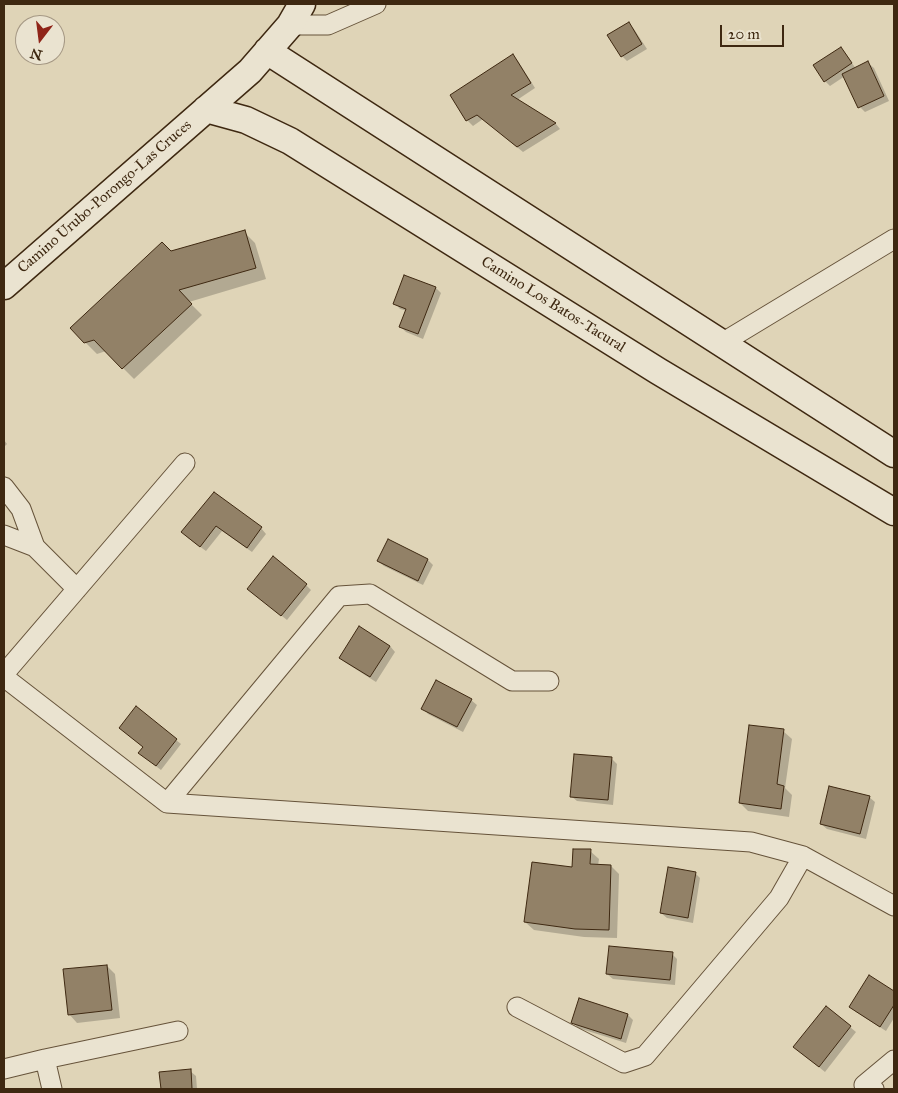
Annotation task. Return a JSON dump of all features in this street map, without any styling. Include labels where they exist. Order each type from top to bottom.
[{"type":"street","points":[[296,14],[328,25],[376,4]]},
{"type":"street","name":"Camino Urubo-Porongo-Las Cruces","points":[[4,286],[250,71],[296,14]]},
{"type":"street","points":[[267,51],[894,454]]},
{"type":"street","name":"Camino Los Batos-Tacural","points":[[206,109],[246,120],[290,141],[658,371],[894,512]]},
{"type":"street","points":[[722,343],[894,239]]},
{"type":"street","points":[[185,464],[4,675],[167,803],[751,842],[803,856],[894,906]]},
{"type":"street","points":[[4,487],[21,510],[35,547]]},
{"type":"street","points":[[4,535],[35,547],[77,589]]},
{"type":"street","points":[[167,803],[339,596],[370,594],[512,681],[549,681]]},
{"type":"street","points":[[517,1007],[624,1063],[645,1056],[779,898],[803,856]]},
{"type":"street","points":[[4,1069],[178,1031]]},
{"type":"street","points":[[44,1059],[52,1089]]},
{"type":"street","points":[[874,1089],[864,1085],[894,1060]]},
{"type":"building","points":[[629,22],[642,44],[621,57],[607,35]]},
{"type":"building","points":[[841,47],[852,63],[824,82],[813,65]]},
{"type":"building","points":[[513,54],[531,83],[511,95],[556,123],[517,147],[477,115],[466,121],[450,95]]},
{"type":"building","points":[[868,61],[884,96],[858,108],[842,74]]},
{"type":"building","points":[[245,230],[256,268],[179,290],[192,304],[122,369],[94,340],[84,343],[70,328],[162,242],[171,251]]},
{"type":"building","points":[[404,275],[436,287],[418,334],[399,327],[406,309],[393,304]]},
{"type":"building","points":[[214,492],[262,527],[247,548],[216,526],[200,547],[181,532]]},
{"type":"building","points":[[388,539],[428,559],[418,581],[377,561]]},
{"type":"building","points":[[273,556],[307,584],[281,616],[247,589]]},
{"type":"building","points":[[359,626],[390,646],[370,677],[339,658]]},
{"type":"building","points":[[436,680],[472,699],[457,727],[421,709]]},
{"type":"building","points":[[136,706],[177,739],[156,766],[138,753],[143,747],[119,728]]},
{"type":"building","points":[[749,725],[784,729],[777,784],[784,786],[781,809],[739,803]]},
{"type":"building","points":[[574,754],[612,757],[608,800],[570,797]]},
{"type":"building","points":[[829,786],[870,796],[860,834],[820,824]]},
{"type":"building","points":[[573,849],[591,849],[590,864],[611,865],[609,930],[575,929],[524,922],[532,862],[572,867]]},
{"type":"building","points":[[668,867],[696,872],[688,918],[660,913]]},
{"type":"building","points":[[609,946],[673,952],[670,980],[606,974]]},
{"type":"building","points":[[107,965],[112,1010],[68,1015],[63,969]]},
{"type":"building","points":[[869,975],[894,991],[894,1005],[880,1027],[849,1007]]},
{"type":"building","points":[[579,998],[628,1014],[621,1039],[571,1023]]},
{"type":"building","points":[[826,1006],[851,1026],[819,1067],[793,1047]]},
{"type":"building","points":[[191,1069],[192,1089],[161,1089],[159,1072]]}]
